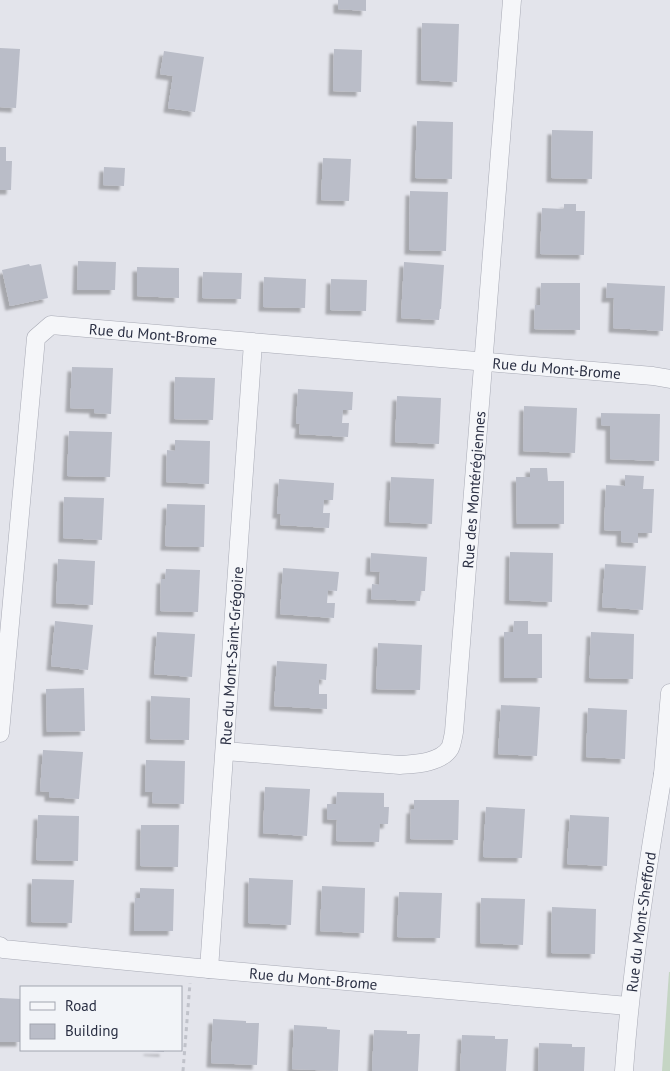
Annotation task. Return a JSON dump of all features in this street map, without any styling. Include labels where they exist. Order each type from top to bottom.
[{"type":"street","name":"Rue des Montérégiennes","points":[[225,751],[400,765],[422,764],[438,758],[450,749],[454,732],[512,0]]},
{"type":"street","name":"Rue du Mont-Brome","points":[[0,733],[36,338],[52,325],[653,376],[670,379]]},
{"type":"street","name":"Rue du Mont-Saint-Grégoire","points":[[209,969],[253,343]]},
{"type":"street","points":[[667,774],[670,693]]},
{"type":"street","name":"Rue du Mont-Shefford","points":[[624,1071],[628,1006],[643,891],[667,774]]},
{"type":"street","name":"Rue du Mont-Brome","points":[[0,946],[3,949],[209,969],[628,1006]]},
{"type":"path","points":[[183,1071],[191,967]]},
{"type":"green space","points":[[669,972],[670,1071],[662,1071]]},
{"type":"building","points":[[338,0],[366,0],[366,11],[338,9]]},
{"type":"building","points":[[422,23],[459,24],[457,82],[421,80]]},
{"type":"building","points":[[0,48],[20,49],[16,108],[0,107]]},
{"type":"building","points":[[334,49],[362,50],[361,92],[333,91]]},
{"type":"building","points":[[164,51],[204,57],[195,112],[168,108],[173,76],[160,74]]},
{"type":"building","points":[[417,121],[453,122],[452,179],[415,178]]},
{"type":"building","points":[[552,130],[593,131],[592,179],[551,178]]},
{"type":"building","points":[[0,147],[6,147],[6,161],[12,161],[11,190],[0,190]]},
{"type":"building","points":[[323,158],[351,159],[349,201],[321,200]]},
{"type":"building","points":[[104,167],[125,168],[124,186],[103,185]]},
{"type":"building","points":[[410,191],[448,192],[446,251],[409,250]]},
{"type":"building","points":[[564,204],[576,204],[576,211],[585,211],[584,255],[540,254],[542,208],[564,209]]},
{"type":"building","points":[[78,261],[116,262],[115,290],[77,290]]},
{"type":"building","points":[[404,262],[444,265],[439,320],[401,318]]},
{"type":"building","points":[[29,264],[30,266],[41,264],[48,298],[10,306],[2,270]]},
{"type":"building","points":[[137,267],[179,268],[179,298],[137,296]]},
{"type":"building","points":[[203,272],[242,273],[241,299],[202,298]]},
{"type":"building","points":[[264,277],[306,279],[305,308],[263,307]]},
{"type":"building","points":[[331,279],[367,280],[366,311],[330,310]]},
{"type":"building","points":[[541,283],[580,283],[580,330],[534,329],[535,305],[540,305]]},
{"type":"building","points":[[607,283],[665,286],[663,331],[613,328],[614,298],[606,298]]},
{"type":"building","points":[[72,367],[113,368],[111,414],[94,413],[94,409],[70,408]]},
{"type":"building","points":[[175,377],[215,378],[213,420],[174,419]]},
{"type":"building","points":[[298,389],[353,392],[352,410],[343,410],[342,423],[349,423],[348,437],[299,434],[300,424],[296,423]]},
{"type":"building","points":[[397,396],[441,398],[439,444],[395,442]]},
{"type":"building","points":[[524,406],[577,408],[575,453],[523,451]]},
{"type":"building","points":[[601,413],[660,414],[659,461],[610,459],[610,426],[601,425]]},
{"type":"building","points":[[69,431],[112,432],[110,477],[67,476]]},
{"type":"building","points":[[175,440],[210,441],[209,484],[166,482],[167,450],[175,451]]},
{"type":"building","points":[[530,468],[547,468],[548,481],[564,481],[564,524],[517,524],[516,477],[530,477]]},
{"type":"building","points":[[625,475],[644,476],[643,489],[654,489],[652,533],[638,533],[638,543],[621,542],[621,531],[604,530],[606,485],[625,486]]},
{"type":"building","points":[[391,477],[434,479],[432,524],[389,522]]},
{"type":"building","points":[[279,479],[334,483],[333,500],[324,500],[323,513],[330,513],[329,528],[280,525],[281,514],[277,514]]},
{"type":"building","points":[[64,497],[104,498],[102,540],[63,538]]},
{"type":"building","points":[[167,504],[205,505],[204,547],[165,546]]},
{"type":"building","points":[[510,552],[553,553],[552,602],[509,600]]},
{"type":"building","points":[[371,553],[427,557],[425,591],[421,591],[420,601],[371,599],[372,584],[379,585],[380,572],[370,571]]},
{"type":"building","points":[[58,559],[95,561],[93,605],[56,603]]},
{"type":"building","points":[[605,564],[646,566],[643,610],[602,607]]},
{"type":"building","points":[[283,568],[339,572],[337,591],[328,590],[327,603],[335,603],[334,618],[280,614]]},
{"type":"building","points":[[166,569],[200,570],[198,612],[160,611],[161,579],[165,579]]},
{"type":"building","points":[[55,621],[93,625],[88,670],[51,666]]},
{"type":"building","points":[[514,621],[528,621],[528,634],[542,634],[542,678],[504,678],[504,632],[513,632]]},
{"type":"building","points":[[157,632],[195,634],[192,677],[154,674]]},
{"type":"building","points":[[591,632],[634,634],[633,679],[589,678]]},
{"type":"building","points":[[378,643],[422,645],[420,690],[376,689]]},
{"type":"building","points":[[277,661],[327,664],[326,680],[319,679],[319,694],[327,694],[327,709],[274,706]]},
{"type":"building","points":[[84,688],[85,731],[47,732],[46,689]]},
{"type":"building","points":[[151,696],[190,698],[189,740],[150,739]]},
{"type":"building","points":[[501,705],[540,707],[537,756],[498,754]]},
{"type":"building","points":[[588,708],[627,710],[625,759],[586,757]]},
{"type":"building","points":[[43,750],[83,752],[79,799],[49,797],[49,792],[40,791]]},
{"type":"building","points":[[146,760],[185,761],[184,804],[152,803],[153,792],[145,792]]},
{"type":"building","points":[[265,787],[310,789],[307,836],[263,833]]},
{"type":"building","points":[[337,792],[384,793],[384,807],[389,807],[388,824],[380,824],[379,842],[336,841],[337,820],[327,819],[327,804],[336,804]]},
{"type":"building","points":[[414,800],[459,800],[458,840],[410,839],[411,809],[414,809]]},
{"type":"building","points":[[486,807],[525,809],[522,858],[483,857]]},
{"type":"building","points":[[38,815],[79,816],[78,861],[36,860]]},
{"type":"building","points":[[570,815],[609,817],[607,866],[567,864]]},
{"type":"building","points":[[141,825],[179,825],[178,867],[140,866]]},
{"type":"building","points":[[249,878],[293,880],[291,925],[248,923]]},
{"type":"building","points":[[32,879],[74,880],[72,923],[31,922]]},
{"type":"building","points":[[322,886],[365,888],[364,933],[320,931]]},
{"type":"building","points":[[140,888],[174,889],[173,931],[134,931],[135,898],[140,898]]},
{"type":"building","points":[[399,892],[442,893],[440,938],[397,937]]},
{"type":"building","points":[[481,898],[525,899],[523,945],[480,943]]},
{"type":"building","points":[[552,907],[596,909],[595,954],[551,953]]},
{"type":"building","points":[[0,998],[20,999],[20,1042],[0,1042]]},
{"type":"building","points":[[213,1019],[259,1023],[257,1065],[211,1063]]},
{"type":"building","points":[[294,1025],[327,1027],[327,1029],[340,1030],[338,1071],[292,1069]]},
{"type":"building","points":[[374,1030],[407,1031],[407,1034],[420,1034],[418,1071],[372,1071]]},
{"type":"building","points":[[462,1035],[495,1036],[495,1039],[508,1039],[506,1071],[460,1071]]},
{"type":"building","points":[[539,1043],[572,1044],[572,1047],[585,1047],[584,1071],[538,1071]]}]
